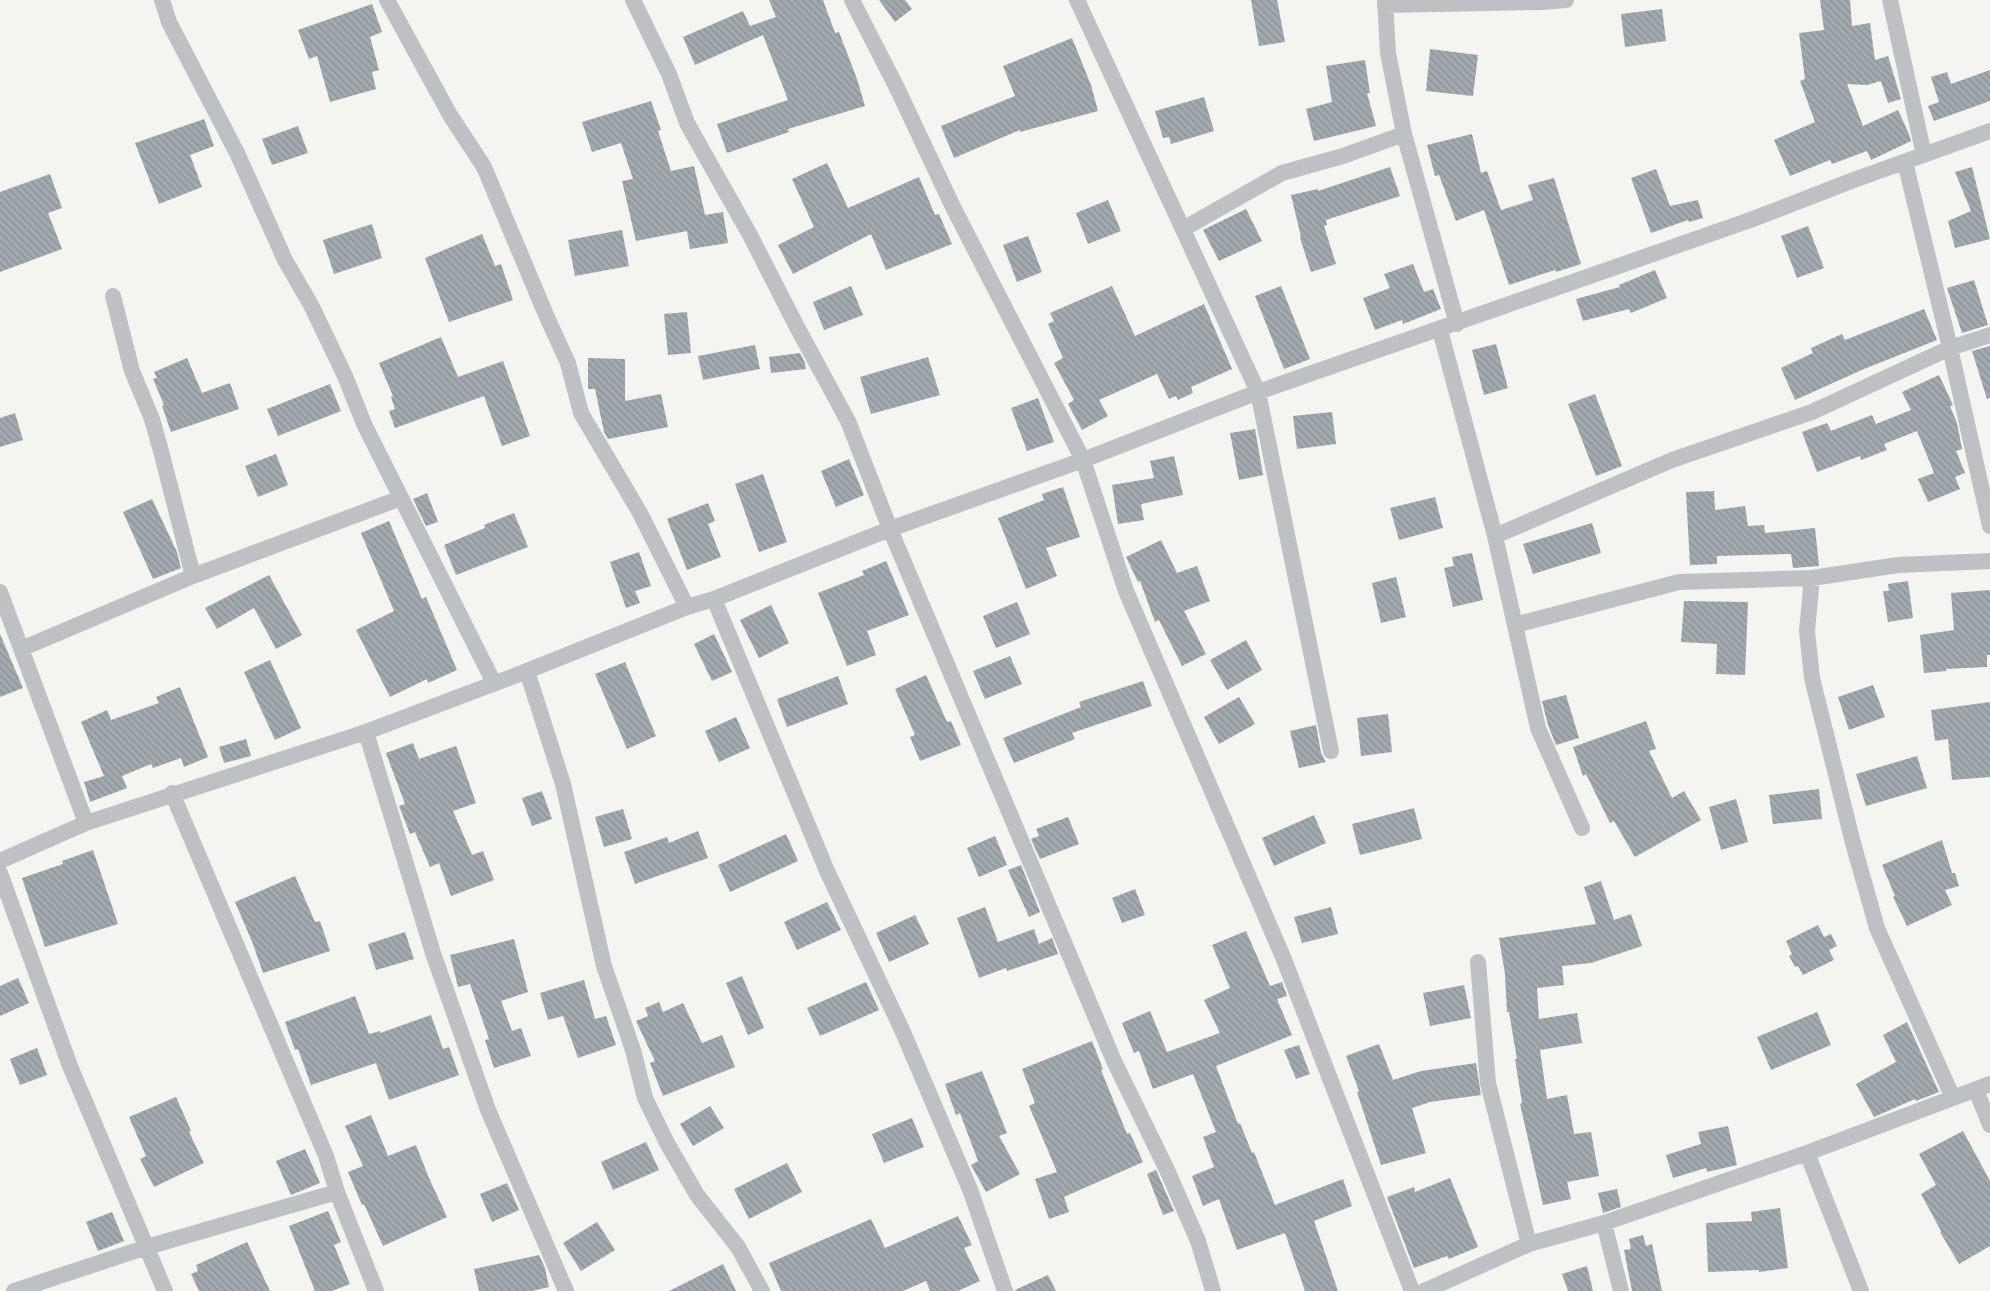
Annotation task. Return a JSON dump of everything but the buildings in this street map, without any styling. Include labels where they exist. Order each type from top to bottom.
[{"type":"street","points":[[162,0],[169,22],[232,144],[285,260],[311,305],[345,376],[364,424],[494,684]]},
{"type":"street","points":[[387,0],[450,115],[484,167],[546,315],[568,362],[582,413],[640,513],[687,607]]},
{"type":"street","points":[[633,0],[669,74],[687,123],[750,235],[848,421],[890,529],[1114,1061],[1168,1172],[1198,1241],[1213,1291]]},
{"type":"street","points":[[852,0],[897,88],[953,207],[1083,460],[1126,591],[1283,957],[1412,1291]]},
{"type":"street","points":[[1077,0],[1258,392],[1331,751]]},
{"type":"street","points":[[1457,324],[1404,134],[1388,53],[1385,2],[1543,2],[1566,0]]},
{"type":"street","points":[[1890,0],[1924,155]]},
{"type":"street","points":[[0,861],[86,823],[172,793],[366,732],[494,684],[687,607],[714,599],[890,529],[1083,460],[1258,392],[1440,330],[1753,219],[1990,131]]},
{"type":"street","points":[[1183,229],[1282,173],[1343,156],[1404,134]]},
{"type":"street","points":[[1905,162],[1950,348],[1990,526]]},
{"type":"street","points":[[113,296],[132,371],[152,419],[162,451],[193,576]]},
{"type":"street","points":[[1440,330],[1495,536],[1538,728],[1582,828]]},
{"type":"street","points":[[1495,536],[1672,460],[1812,412],[1950,348],[1990,335]]},
{"type":"street","points":[[21,649],[193,576],[401,498]]},
{"type":"street","points":[[1515,625],[1678,582],[1812,578],[1898,565],[1990,561]]},
{"type":"street","points":[[1812,578],[1807,631],[1812,678],[1853,843],[1877,928],[1953,1098]]},
{"type":"street","points":[[0,592],[86,823]]},
{"type":"street","points":[[714,599],[826,871],[903,1032],[970,1192],[1005,1291]]},
{"type":"street","points":[[527,671],[563,784],[604,966],[633,1050],[645,1098],[667,1143],[697,1195],[738,1247],[762,1291]]},
{"type":"street","points":[[366,732],[433,953],[488,1110],[566,1291]]},
{"type":"street","points":[[172,793],[326,1156],[337,1192],[376,1291]]},
{"type":"street","points":[[0,873],[70,1066],[165,1291]]},
{"type":"street","points":[[1478,962],[1488,1083],[1529,1244]]},
{"type":"street","points":[[1424,1291],[1529,1244],[1604,1223],[1807,1154],[1983,1087],[1990,1125]]},
{"type":"street","points":[[1807,1154],[1861,1291]]},
{"type":"street","points":[[14,1291],[147,1247],[337,1192]]},
{"type":"street","points":[[1604,1223],[1621,1291]]}]
